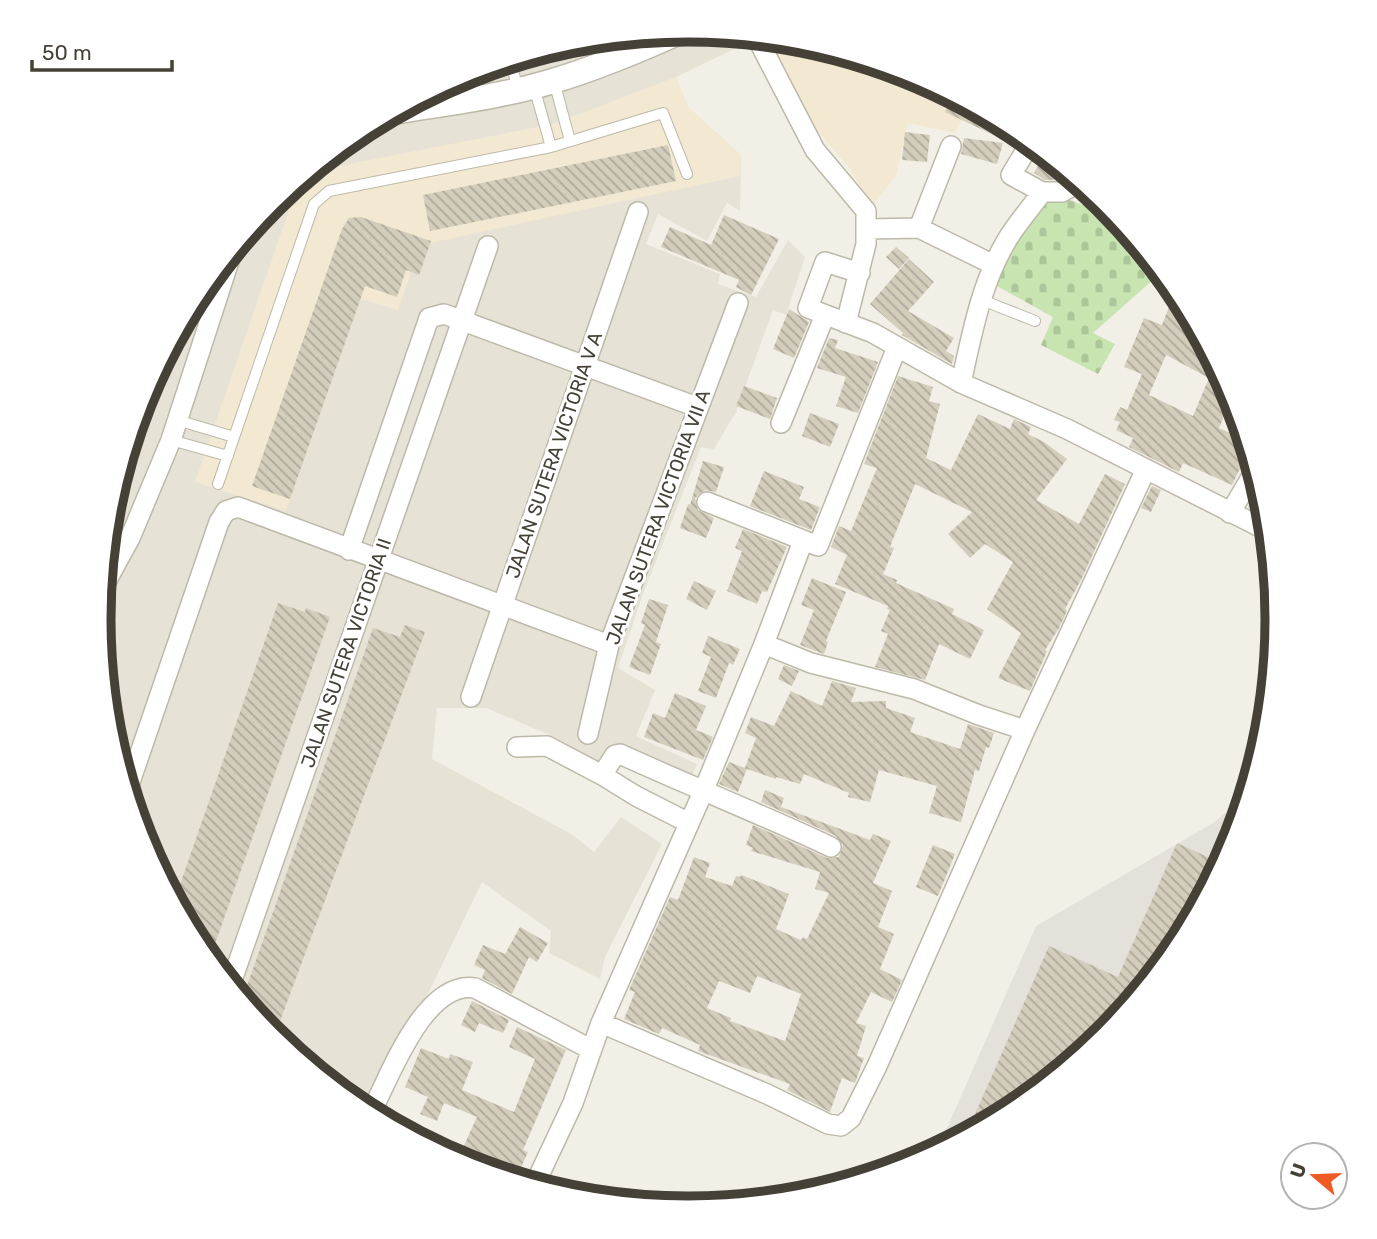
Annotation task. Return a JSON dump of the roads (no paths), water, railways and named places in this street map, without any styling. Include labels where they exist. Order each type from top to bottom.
[{"type":"street","points":[[425,106],[535,86],[631,45]]},
{"type":"street","points":[[762,47],[815,150],[866,211],[867,229],[860,273],[846,323]]},
{"type":"street","points":[[919,228],[951,146]]},
{"type":"street","points":[[1026,151],[1011,175],[1042,192],[1062,191],[1070,186]]},
{"type":"street","points":[[961,383],[993,265],[1042,192]]},
{"type":"street","name":"JALAN SUTERA VICTORIA V A","points":[[471,697],[638,212]]},
{"type":"street","points":[[867,229],[919,228],[993,265]]},
{"type":"street","name":"JALAN SUTERA VICTORIA II","points":[[234,975],[488,246]]},
{"type":"street","points":[[860,273],[825,262],[808,308],[873,333],[961,383],[1068,429],[1258,526]]},
{"type":"street","points":[[113,570],[130,538],[171,440],[224,276]]},
{"type":"street","name":"JALAN SUTERA VICTORIA VII A","points":[[588,734],[609,645],[738,303]]},
{"type":"street","name":"JALAN SUTERA VICTORIA II","points":[[349,550],[429,318],[444,314],[463,321]]},
{"type":"street","points":[[781,423],[825,316]]},
{"type":"street","points":[[463,321],[698,407]]},
{"type":"street","points":[[707,502],[818,546],[897,347]]},
{"type":"street","points":[[601,1023],[767,1094],[828,1124],[841,1126],[851,1118],[877,1066],[1025,730],[1146,469]]},
{"type":"street","points":[[1230,513],[1249,481]]},
{"type":"street","points":[[133,774],[219,522],[226,512],[238,507],[609,645]]},
{"type":"street","points":[[538,1177],[573,1103],[601,1023],[703,792],[803,541]]},
{"type":"street","points":[[764,644],[811,663],[914,689],[1025,730]]},
{"type":"street","points":[[517,747],[547,746],[689,823]]},
{"type":"street","points":[[602,775],[617,753],[703,792],[767,816],[831,847]]},
{"type":"street","points":[[375,1104],[415,1024],[456,988],[475,988],[590,1049]]},
{"type":"lane","points":[[518,68],[535,86],[570,141]]},
{"type":"lane","points":[[535,86],[551,147]]},
{"type":"lane","points":[[218,484],[314,204],[329,191],[551,147],[663,113],[687,174]]},
{"type":"lane","points":[[982,299],[1035,321]]},
{"type":"lane","points":[[177,420],[234,438]]},
{"type":"lane","points":[[171,440],[228,456]]}]
